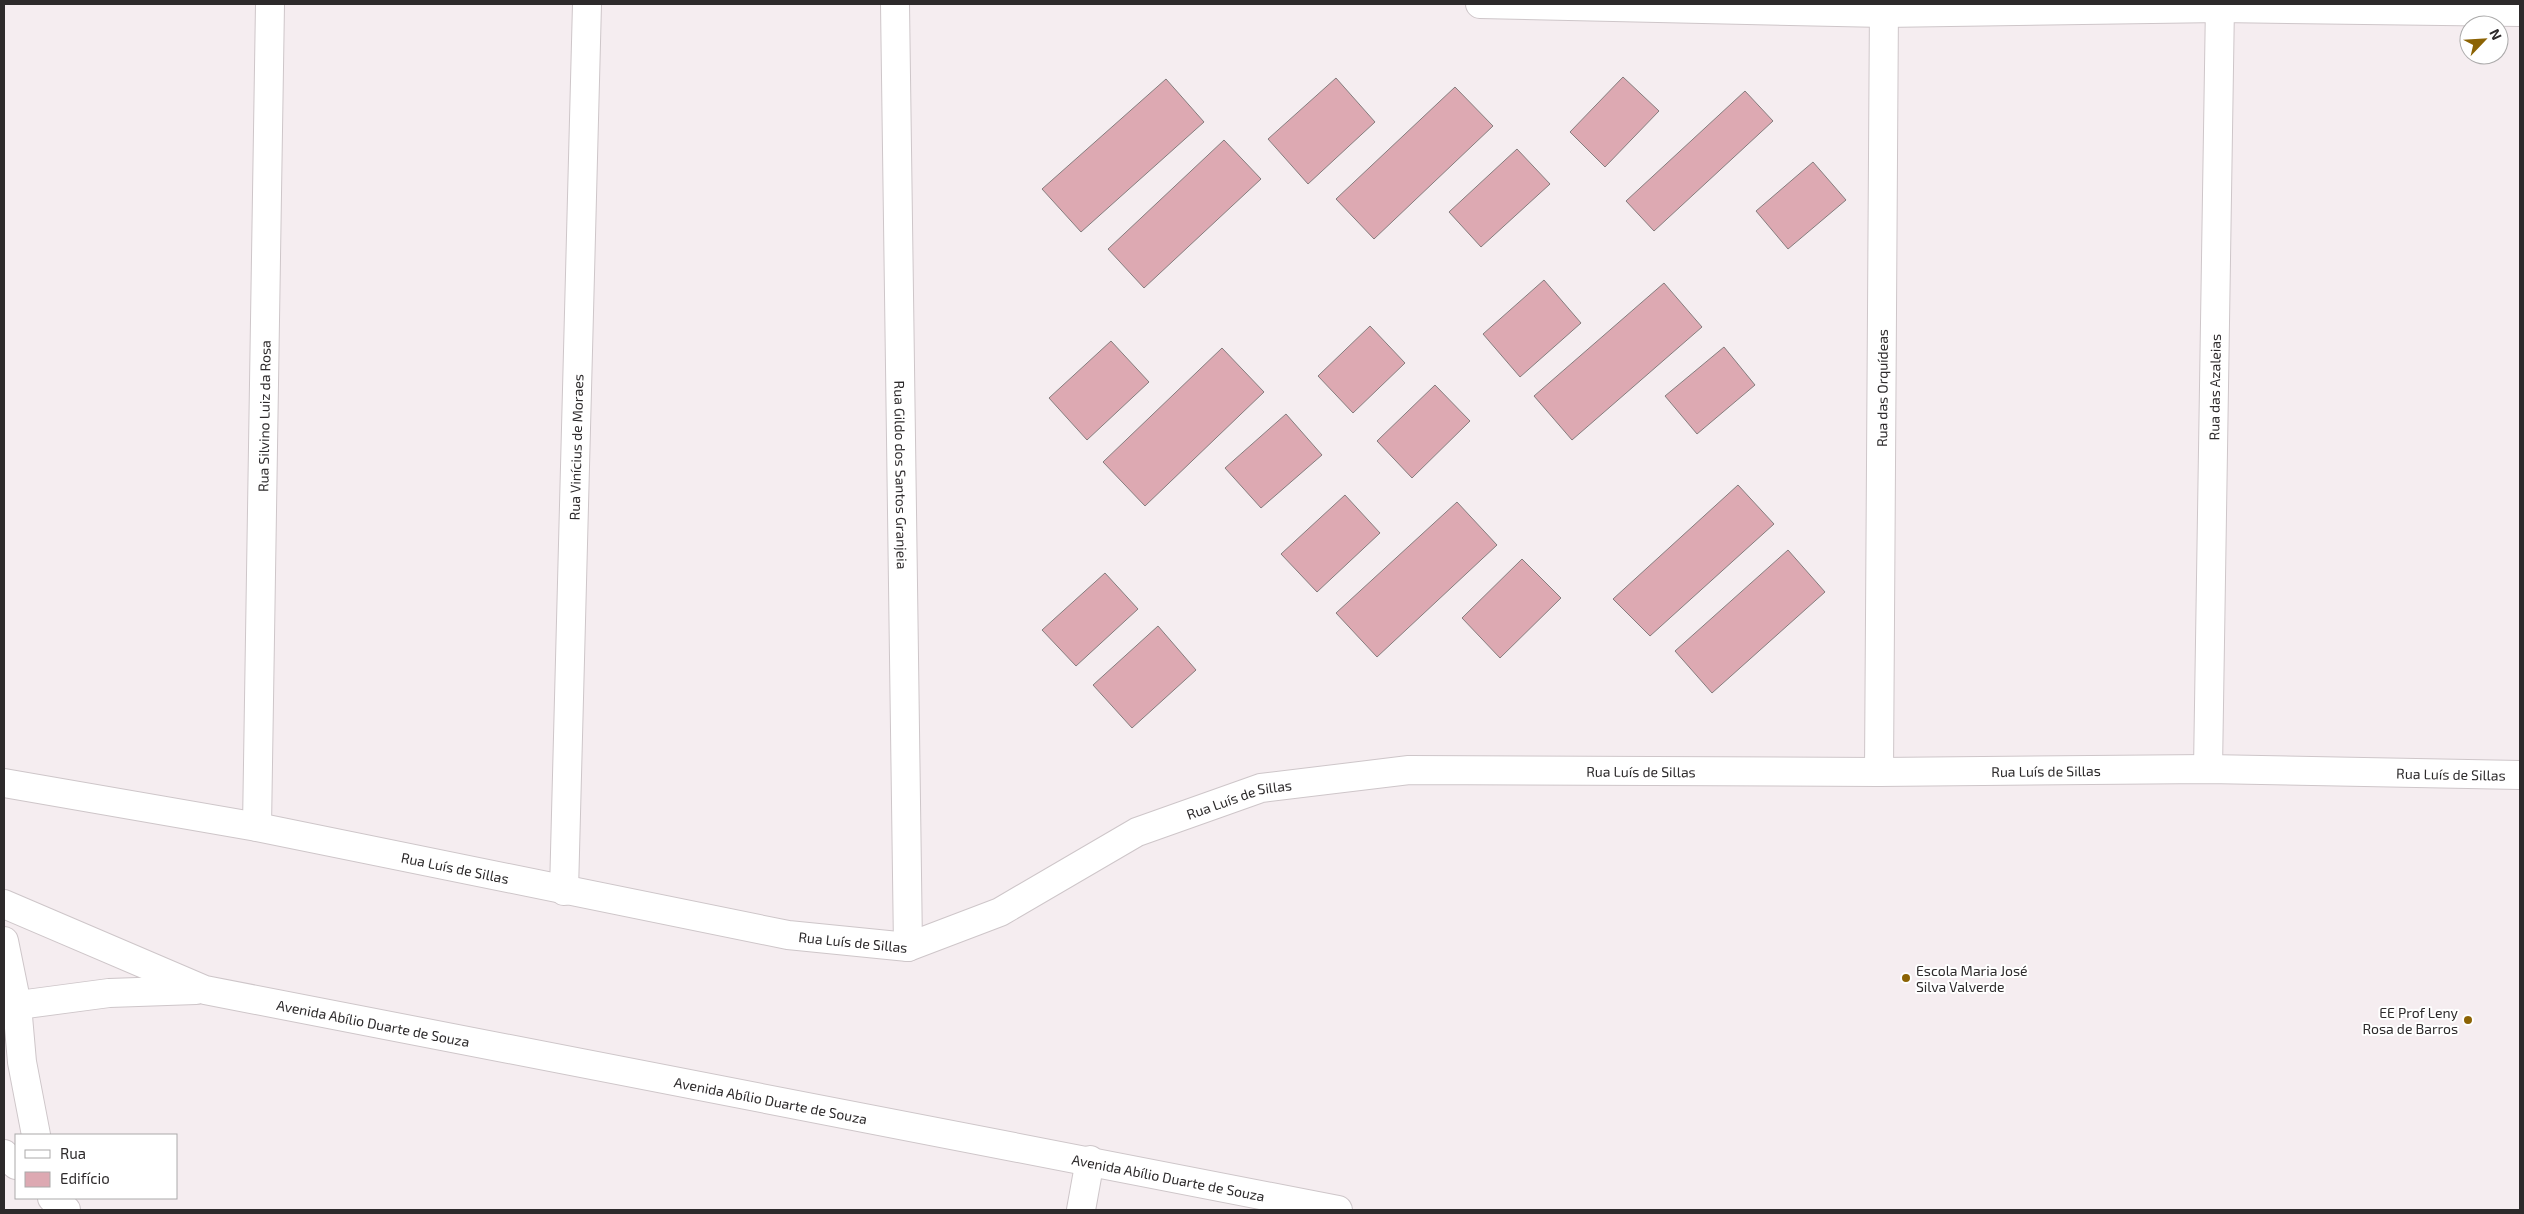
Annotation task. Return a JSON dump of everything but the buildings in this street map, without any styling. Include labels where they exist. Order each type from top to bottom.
[{"type":"street","name":"Rua Silvino Luiz da Rosa","points":[[257,827],[270,4]]},
{"type":"street","name":"Rua Vinícius de Moraes","points":[[564,891],[588,4]]},
{"type":"street","name":"Rua Gildo dos Santos Granjeia","points":[[895,4],[908,947]]},
{"type":"street","points":[[1480,4],[1884,8],[2220,6],[2520,12]]},
{"type":"street","name":"Rua das Azaleias","points":[[2208,770],[2220,6]]},
{"type":"street","name":"Rua das Orquídeas","points":[[1879,772],[1884,8]]},
{"type":"street","name":"Rua Luís de Sillas","points":[[4,783],[257,827],[564,891],[788,935],[908,947],[1000,912],[1136,832],[1261,788],[1410,770],[1879,772],[2208,770],[2520,775]]},
{"type":"street","name":"Avenida Abílio Duarte de Souza","points":[[4,904],[205,990],[1090,1160],[1338,1210]]},
{"type":"street","points":[[4,941],[10,1006],[36,1134]]},
{"type":"street","name":"Avenida Abílio Duarte de Souza","points":[[10,1006],[109,993],[205,990]]},
{"type":"street","points":[[4,1154],[15,1164]]},
{"type":"street","points":[[1081,1210],[1090,1160]]},
{"type":"street","points":[[53,1199],[66,1210]]},
{"type":"place","name":"Escola Maria José Silva Valverde","points":[[1906,978]]},
{"type":"place","name":"EE Prof Leny Rosa de Barros","points":[[2468,1020]]}]
